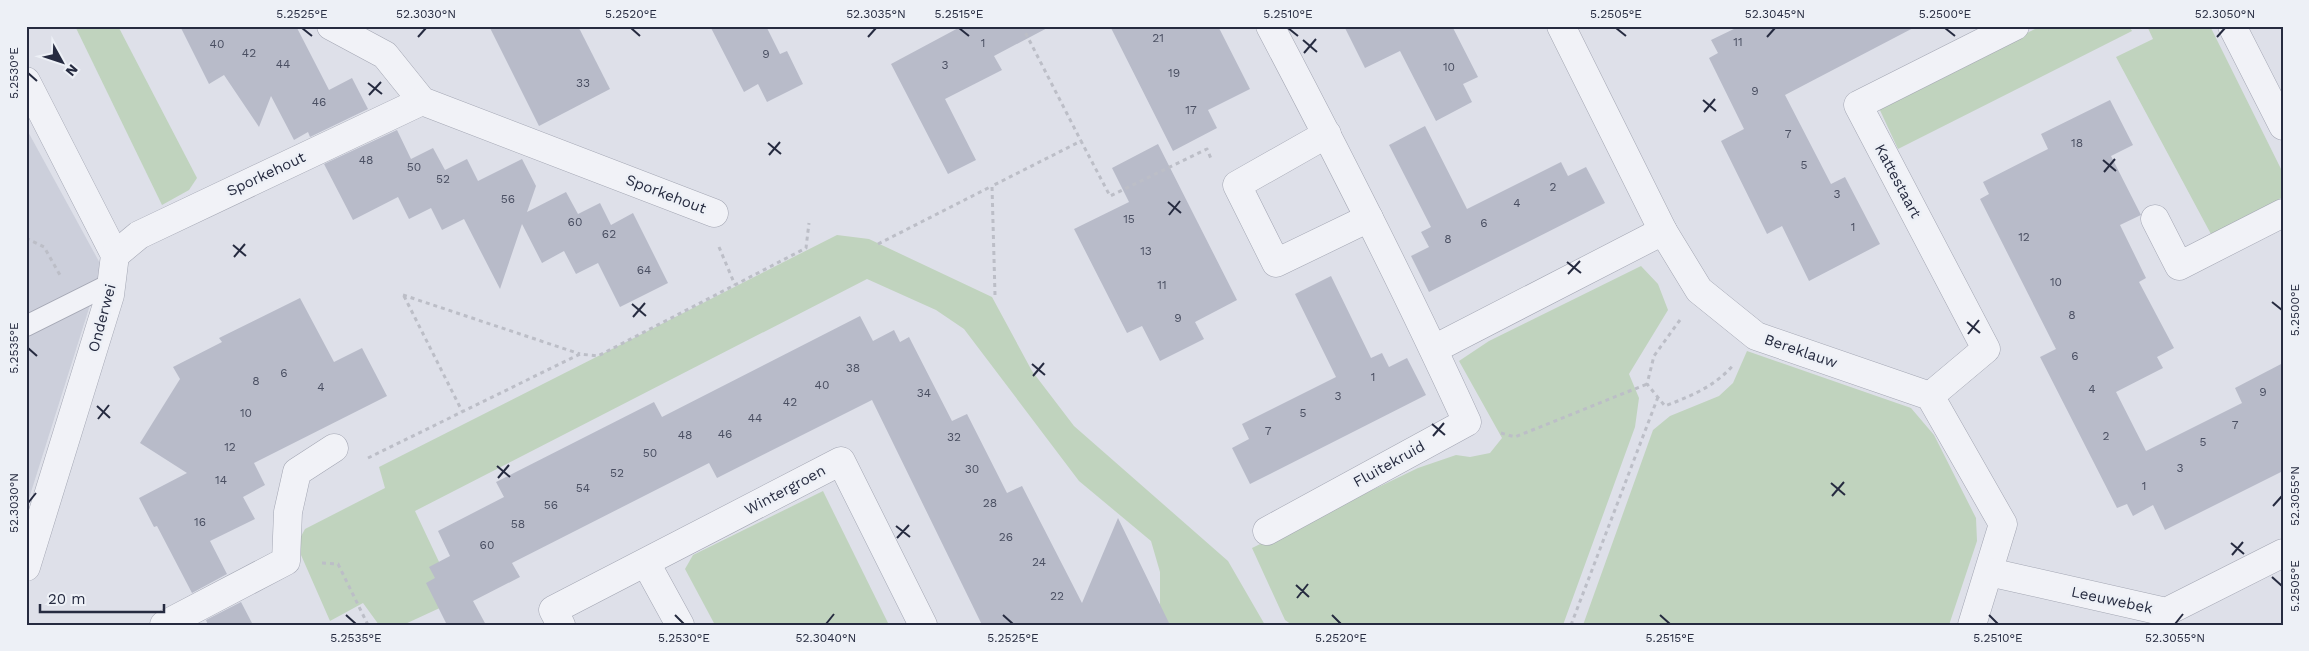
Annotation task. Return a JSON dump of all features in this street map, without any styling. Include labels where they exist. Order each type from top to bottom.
[{"type":"street","points":[[332,26],[385,55],[422,101]]},
{"type":"street","points":[[1270,26],[1369,218],[1434,349],[1467,422]]},
{"type":"street","name":"Bereklauw","points":[[1561,26],[1663,230],[1699,290],[1756,336],[1930,396]]},
{"type":"street","name":"Kattestaart","points":[[1930,396],[1986,349],[1858,105],[2015,26]]},
{"type":"street","points":[[2232,26],[2283,126]]},
{"type":"street","points":[[26,81],[115,256]]},
{"type":"street","name":"Sporkehout","points":[[115,256],[139,235],[422,101],[714,213]]},
{"type":"street","points":[[1326,134],[1237,185],[1276,264],[1369,218]]},
{"type":"street","points":[[2154,219],[2179,266],[2283,213]]},
{"type":"street","points":[[1434,349],[1663,230]]},
{"type":"street","name":"Onderwei","points":[[26,567],[110,295],[115,256]]},
{"type":"street","points":[[1930,396],[2003,524],[1972,625]]},
{"type":"street","name":"Fluitekruid","points":[[1266,531],[1467,422]]},
{"type":"street","points":[[164,625],[286,561],[288,512],[297,472],[334,448]]},
{"type":"street","name":"Wintergroen","points":[[561,625],[553,610],[841,461],[923,625]]},
{"type":"street","name":"Leeuwebek","points":[[1989,572],[2166,612],[2283,553]]},
{"type":"street","points":[[646,563],[680,625]]},
{"type":"lane","points":[[26,326],[112,283]]},
{"type":"path","points":[[1022,26],[1110,196],[1207,149],[1218,174],[1237,185]]},
{"type":"path","points":[[878,244],[1080,141]]},
{"type":"path","points":[[992,186],[995,295]]},
{"type":"path","points":[[462,411],[404,295],[580,354],[598,356],[806,248],[810,223]]},
{"type":"path","points":[[1647,384],[1654,356],[1699,290]]},
{"type":"path","points":[[1647,384],[1665,406],[1698,393],[1725,375],[1756,336]]},
{"type":"path","points":[[334,448],[364,460],[580,354]]},
{"type":"path","points":[[1467,422],[1515,437],[1647,384]]},
{"type":"path","points":[[1571,625],[1658,397]]},
{"type":"path","points":[[286,561],[338,564],[368,625]]},
{"type":"shaded area","points":[[26,128],[102,267],[26,508]]},
{"type":"green space","points":[[75,26],[118,26],[197,178],[189,190],[162,205]]},
{"type":"green space","points":[[2041,26],[2129,26],[2132,31],[1898,149],[1878,106]]},
{"type":"green space","points":[[2147,26],[2210,26],[2283,173],[2283,197],[2212,236],[2116,57],[2153,39]]},
{"type":"green space","points":[[837,235],[869,239],[992,297],[1032,371],[1074,426],[1228,561],[1265,625],[1160,625],[1160,572],[1151,541],[1079,481],[964,329],[936,310],[867,279],[415,511],[457,600],[403,625],[379,625],[363,603],[330,621],[301,555],[299,540],[305,529],[385,488],[379,467]]},
{"type":"green space","points":[[1641,266],[1658,284],[1668,310],[1629,374],[1639,398],[1635,427],[1563,625],[1292,625],[1285,620],[1252,548],[1418,468],[1456,455],[1470,457],[1490,453],[1502,438],[1459,361],[1489,341]]},
{"type":"green space","points":[[1747,351],[1911,408],[1934,435],[1976,518],[1977,541],[1949,625],[1583,625],[1653,430],[1670,416],[1719,396],[1733,383]]},
{"type":"green space","points":[[823,491],[889,625],[715,625],[685,569],[693,555]]},
{"type":"building","points":[[180,26],[296,26],[329,90],[352,78],[368,109],[310,137],[308,132],[294,140],[271,96],[259,127],[224,75],[209,84]]},
{"type":"building","points":[[489,26],[578,26],[610,89],[539,126]]},
{"type":"building","points":[[710,26],[766,26],[780,54],[787,51],[803,84],[767,102],[758,84],[744,92]]},
{"type":"building","points":[[962,26],[1051,26],[994,56],[1002,70],[945,99],[976,160],[948,174],[891,64]]},
{"type":"building","points":[[1110,26],[1218,26],[1250,89],[1208,110],[1217,128],[1173,151]]},
{"type":"building","points":[[1344,26],[1452,26],[1478,77],[1463,84],[1472,102],[1436,121],[1400,51],[1365,68]]},
{"type":"building","points":[[1740,26],[1917,26],[1785,95],[1831,184],[1845,177],[1880,244],[1809,281],[1782,226],[1767,234],[1721,141],[1744,129],[1709,58],[1718,53],[1711,40]]},
{"type":"building","points":[[2110,100],[2133,145],[2111,156],[2141,215],[2120,225],[2146,278],[2139,282],[2174,348],[2157,357],[2163,368],[2116,392],[2146,451],[2242,403],[2235,388],[2283,363],[2283,471],[2165,530],[2153,505],[2133,516],[2127,504],[2117,508],[2040,357],[2056,349],[1980,199],[1989,194],[1983,182],[2048,149],[2041,134]]},
{"type":"building","points":[[1425,126],[1467,209],[1561,162],[1568,176],[1586,167],[1605,203],[1429,292],[1411,256],[1429,247],[1421,232],[1431,227],[1389,145]]},
{"type":"building","points":[[397,130],[411,159],[433,148],[445,170],[467,159],[478,181],[522,159],[536,186],[527,212],[566,192],[578,214],[600,203],[611,225],[633,213],[668,283],[620,307],[598,263],[576,274],[564,251],[542,263],[522,224],[500,289],[464,219],[442,230],[431,208],[409,219],[398,197],[353,220],[324,164]]},
{"type":"building","points":[[1158,144],[1237,300],[1195,322],[1204,339],[1160,361],[1142,326],[1127,333],[1074,229],[1129,202],[1112,168]]},
{"type":"building","points":[[1331,276],[1371,358],[1382,353],[1389,367],[1407,358],[1426,395],[1250,484],[1232,448],[1249,439],[1242,424],[1336,377],[1295,294]]},
{"type":"building","points":[[300,298],[334,362],[362,348],[387,396],[254,463],[265,485],[243,497],[255,519],[210,541],[227,574],[192,593],[157,526],[154,527],[139,498],[187,473],[140,443],[180,379],[173,367],[222,342],[219,338]]},
{"type":"building","points":[[860,316],[873,341],[894,330],[900,342],[909,337],[952,421],[967,414],[1007,493],[1022,486],[1082,603],[1118,518],[1170,625],[982,625],[872,400],[717,478],[709,463],[512,563],[520,577],[473,601],[486,625],[447,625],[426,583],[435,578],[429,567],[450,556],[438,531],[504,497],[496,482],[654,402],[662,417]]},
{"type":"building","points":[[241,602],[253,625],[208,625],[206,620]]}]
